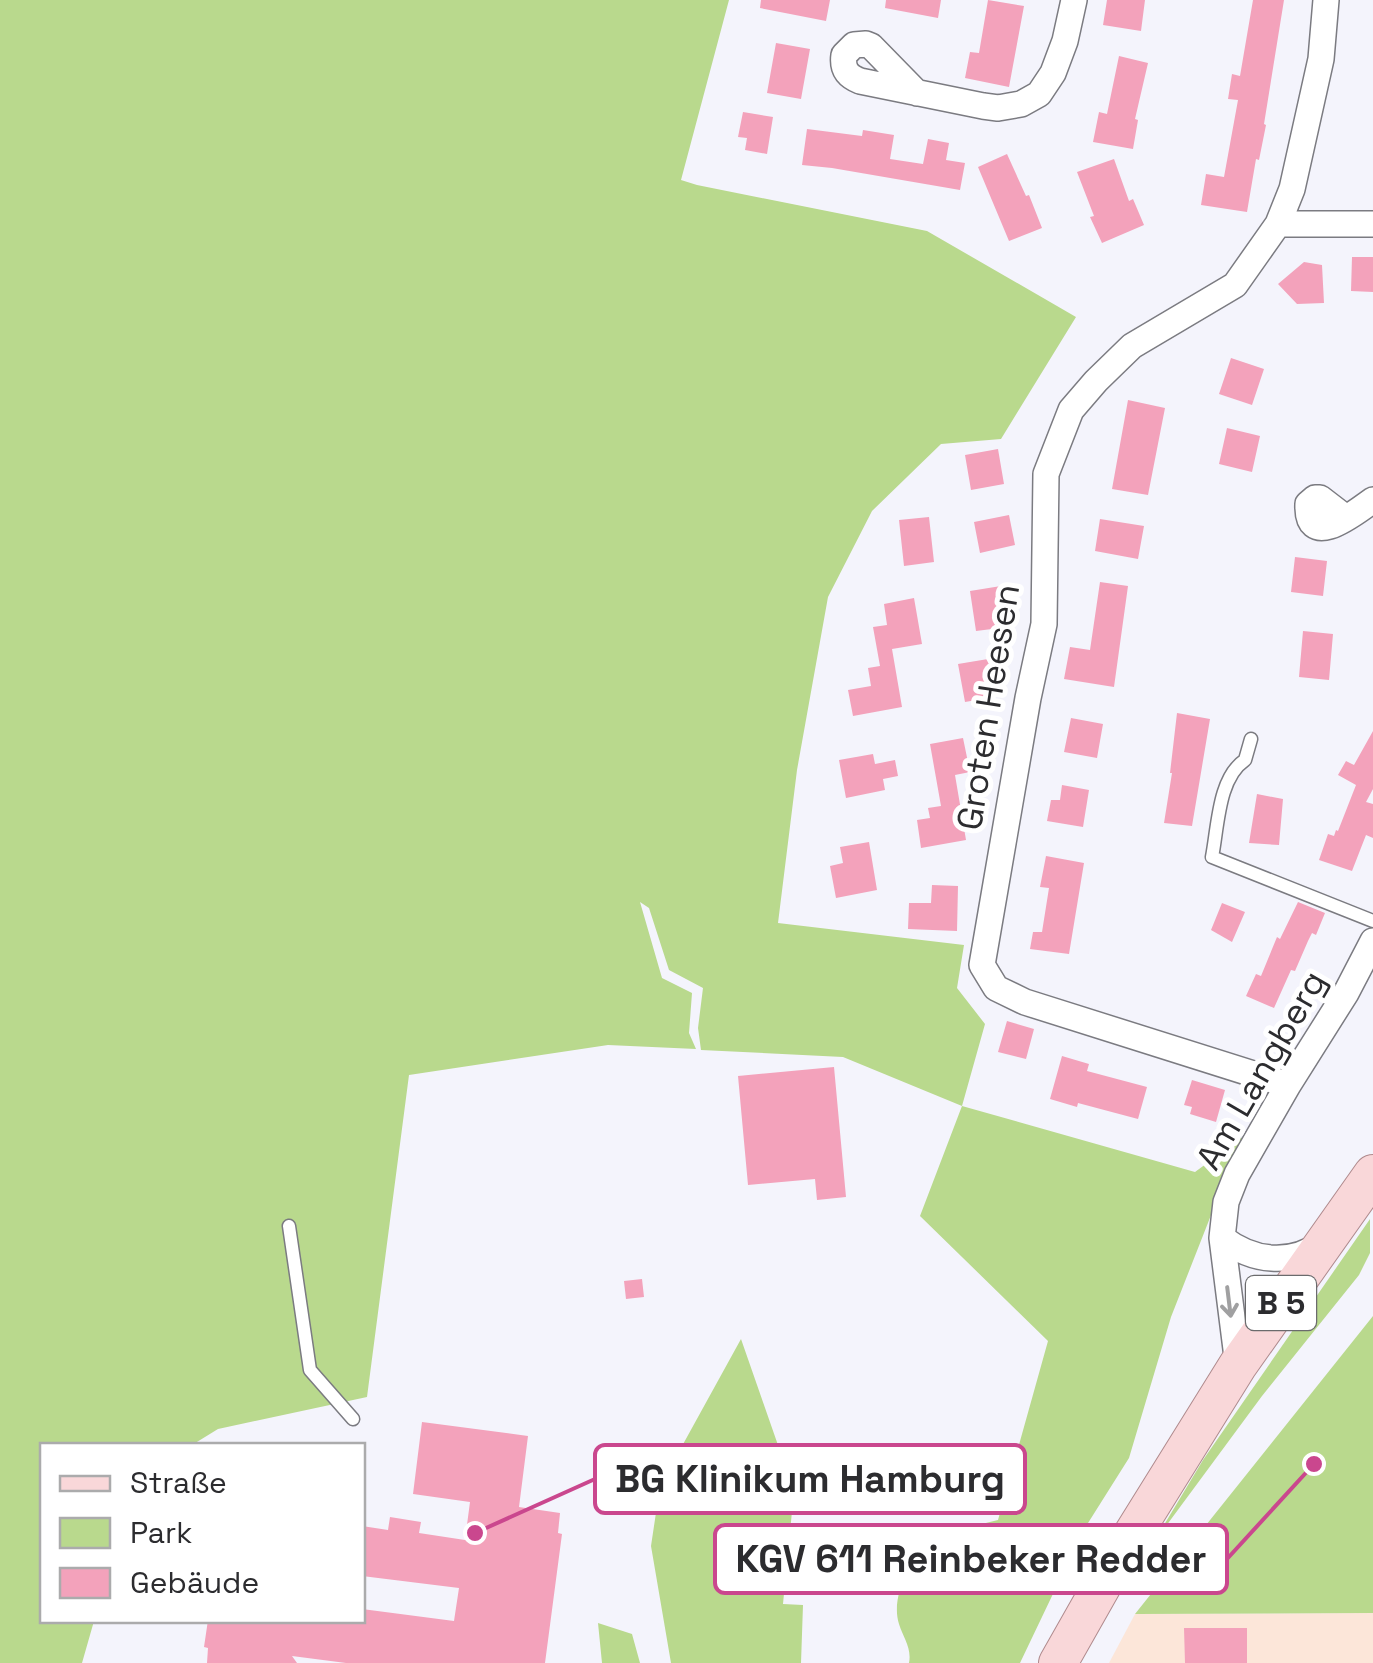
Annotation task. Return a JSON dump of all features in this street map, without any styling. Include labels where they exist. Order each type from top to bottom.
[{"type":"main road","name":"B 5","points":[[1058,1663],[1112,1566],[1238,1365],[1373,1174]]},
{"type":"street","points":[[918,93],[998,108],[1030,100],[1046,87],[1059,60],[1074,0]]},
{"type":"street","name":"Groten Heesen","points":[[1288,1084],[1025,1002],[996,988],[982,964],[1044,624],[1046,474],[1071,410],[1096,381],[1132,346],[1235,286],[1278,224],[1292,190],[1320,59],[1326,0]]},
{"type":"street","points":[[1278,224],[1373,224]]},
{"type":"street","points":[[1346,518],[1373,500]]},
{"type":"street","name":"Am Langberg","points":[[1238,1365],[1222,1238],[1226,1202],[1237,1174],[1346,993],[1373,940]]},
{"type":"street","points":[[1222,1238],[1243,1252],[1265,1258],[1306,1253],[1325,1242]]},
{"type":"lane","points":[[1252,739],[1245,760],[1234,768],[1223,795],[1212,857],[1373,921]]},
{"type":"lane","points":[[289,1226],[310,1370],[353,1420]]},
{"type":"shaded area","points":[[1373,1613],[1373,1663],[1109,1663],[1135,1614]]},
{"type":"green space","points":[[0,0],[729,0],[681,180],[927,231],[1076,317],[1001,439],[941,444],[872,511],[828,597],[797,770],[778,923],[964,945],[957,988],[985,1024],[962,1106],[843,1057],[701,1050],[698,1028],[703,988],[669,970],[649,908],[640,902],[662,978],[692,993],[689,1033],[696,1049],[608,1045],[409,1075],[367,1397],[218,1429],[195,1443],[40,1443],[40,1623],[93,1623],[82,1663],[0,1663]]},
{"type":"green space","points":[[962,1106],[1195,1172],[1252,1130],[1215,1205],[1171,1317],[1129,1458],[1083,1531],[1020,1663],[909,1663],[897,1613],[904,1579],[925,1538],[998,1520],[1048,1341],[920,1216]]},
{"type":"green space","points":[[1370,1219],[1370,1253],[1359,1275],[1262,1396],[1152,1545],[1203,1460]]},
{"type":"green space","points":[[1373,1316],[1373,1613],[1135,1614]]},
{"type":"green space","points":[[741,1339],[794,1491],[783,1604],[803,1605],[801,1663],[671,1663],[651,1546],[660,1486]]},
{"type":"green space","points":[[598,1623],[632,1634],[640,1663],[602,1663]]},
{"type":"building","points":[[761,0],[830,0],[826,21],[760,8]]},
{"type":"building","points":[[886,0],[941,0],[938,18],[885,8]]},
{"type":"building","points":[[988,0],[1024,6],[1009,87],[965,78],[970,52],[979,53]]},
{"type":"building","points":[[1107,0],[1145,0],[1141,31],[1103,25]]},
{"type":"building","points":[[1253,0],[1284,0],[1266,125],[1247,212],[1201,205],[1206,174],[1224,177],[1238,100],[1228,99],[1232,74],[1240,76]]},
{"type":"building","points":[[776,43],[810,49],[801,99],[767,93]]},
{"type":"building","points":[[1119,56],[1148,63],[1135,119],[1138,120],[1133,149],[1093,142],[1099,112],[1107,114]]},
{"type":"building","points":[[743,112],[773,117],[767,154],[745,150],[747,138],[738,137]]},
{"type":"building","points":[[807,129],[862,136],[863,130],[894,135],[890,159],[923,164],[928,139],[949,143],[946,160],[965,163],[960,190],[802,165]]},
{"type":"building","points":[[1007,154],[1042,228],[1009,241],[978,167]]},
{"type":"building","points":[[1114,159],[1129,201],[1133,199],[1144,225],[1102,243],[1077,172]]},
{"type":"building","points":[[1352,257],[1373,257],[1373,292],[1351,291]]},
{"type":"building","points":[[1304,262],[1322,265],[1324,303],[1297,304],[1278,284]]},
{"type":"building","points":[[1231,358],[1264,369],[1252,405],[1219,394]]},
{"type":"building","points":[[1128,400],[1165,408],[1148,495],[1112,489]]},
{"type":"building","points":[[1227,428],[1260,436],[1252,472],[1219,464]]},
{"type":"building","points":[[998,449],[1004,484],[971,490],[965,455]]},
{"type":"building","points":[[1009,515],[1015,545],[980,553],[974,522]]},
{"type":"building","points":[[929,517],[934,562],[904,566],[899,520]]},
{"type":"building","points":[[1100,519],[1144,526],[1138,559],[1095,551]]},
{"type":"building","points":[[1295,557],[1327,561],[1323,596],[1291,592]]},
{"type":"building","points":[[1100,582],[1128,586],[1114,687],[1064,679],[1070,647],[1090,650]]},
{"type":"building","points":[[1001,586],[1008,627],[976,631],[970,591]]},
{"type":"building","points":[[914,598],[922,644],[892,649],[902,707],[853,716],[848,690],[871,686],[868,668],[880,666],[873,627],[887,625],[884,604]]},
{"type":"building","points":[[1303,631],[1333,634],[1329,680],[1299,677]]},
{"type":"building","points":[[988,659],[994,697],[965,702],[958,664]]},
{"type":"building","points":[[1177,713],[1210,719],[1192,826],[1164,823]]},
{"type":"building","points":[[1071,718],[1103,724],[1097,758],[1064,752]]},
{"type":"building","points":[[1373,731],[1373,789],[1366,802],[1373,804],[1373,838],[1366,835],[1352,871],[1319,860],[1328,834],[1334,836],[1338,831],[1356,785],[1338,775],[1346,761],[1354,765]]},
{"type":"building","points":[[963,738],[970,772],[955,775],[966,840],[921,848],[917,820],[930,818],[928,808],[941,806],[930,744]]},
{"type":"building","points":[[873,754],[875,764],[895,760],[898,776],[883,779],[885,790],[846,798],[839,760]]},
{"type":"building","points":[[1062,785],[1089,790],[1083,827],[1047,821],[1051,800],[1060,800]]},
{"type":"building","points":[[1257,794],[1283,799],[1279,845],[1249,843]]},
{"type":"building","points":[[869,842],[877,890],[836,898],[830,866],[843,863],[840,847]]},
{"type":"building","points":[[1046,856],[1084,863],[1069,954],[1030,949],[1033,932],[1042,932],[1049,888],[1040,887]]},
{"type":"building","points":[[932,885],[958,886],[957,931],[908,929],[909,903],[931,903]]},
{"type":"building","points":[[1298,902],[1325,913],[1274,1008],[1246,996],[1256,974],[1261,976],[1277,937],[1280,939]]},
{"type":"building","points":[[1222,903],[1245,912],[1232,942],[1211,930]]},
{"type":"building","points":[[1007,1021],[1034,1029],[1026,1059],[998,1052]]},
{"type":"building","points":[[1062,1056],[1089,1064],[1087,1071],[1147,1087],[1138,1119],[1050,1099]]},
{"type":"building","points":[[834,1067],[846,1197],[817,1200],[815,1179],[748,1185],[738,1076]]},
{"type":"building","points":[[1192,1080],[1225,1090],[1216,1122],[1190,1114],[1192,1107],[1184,1105]]},
{"type":"building","points":[[642,1279],[644,1297],[626,1299],[624,1281]]},
{"type":"building","points":[[422,1422],[528,1436],[519,1507],[560,1513],[558,1533],[562,1534],[545,1663],[346,1663],[292,1656],[297,1663],[207,1663],[208,1648],[204,1647],[208,1623],[365,1623],[365,1609],[454,1621],[459,1588],[365,1576],[365,1526],[388,1530],[390,1517],[421,1522],[419,1533],[465,1540],[470,1502],[413,1494]]},
{"type":"building","points":[[1184,1628],[1247,1628],[1247,1663],[1185,1663]]},
{"type":"place","name":"KGV 611 Reinbeker Redder","points":[[1314,1464]]},
{"type":"place","name":"BG Klinikum Hamburg","points":[[475,1533]]}]
